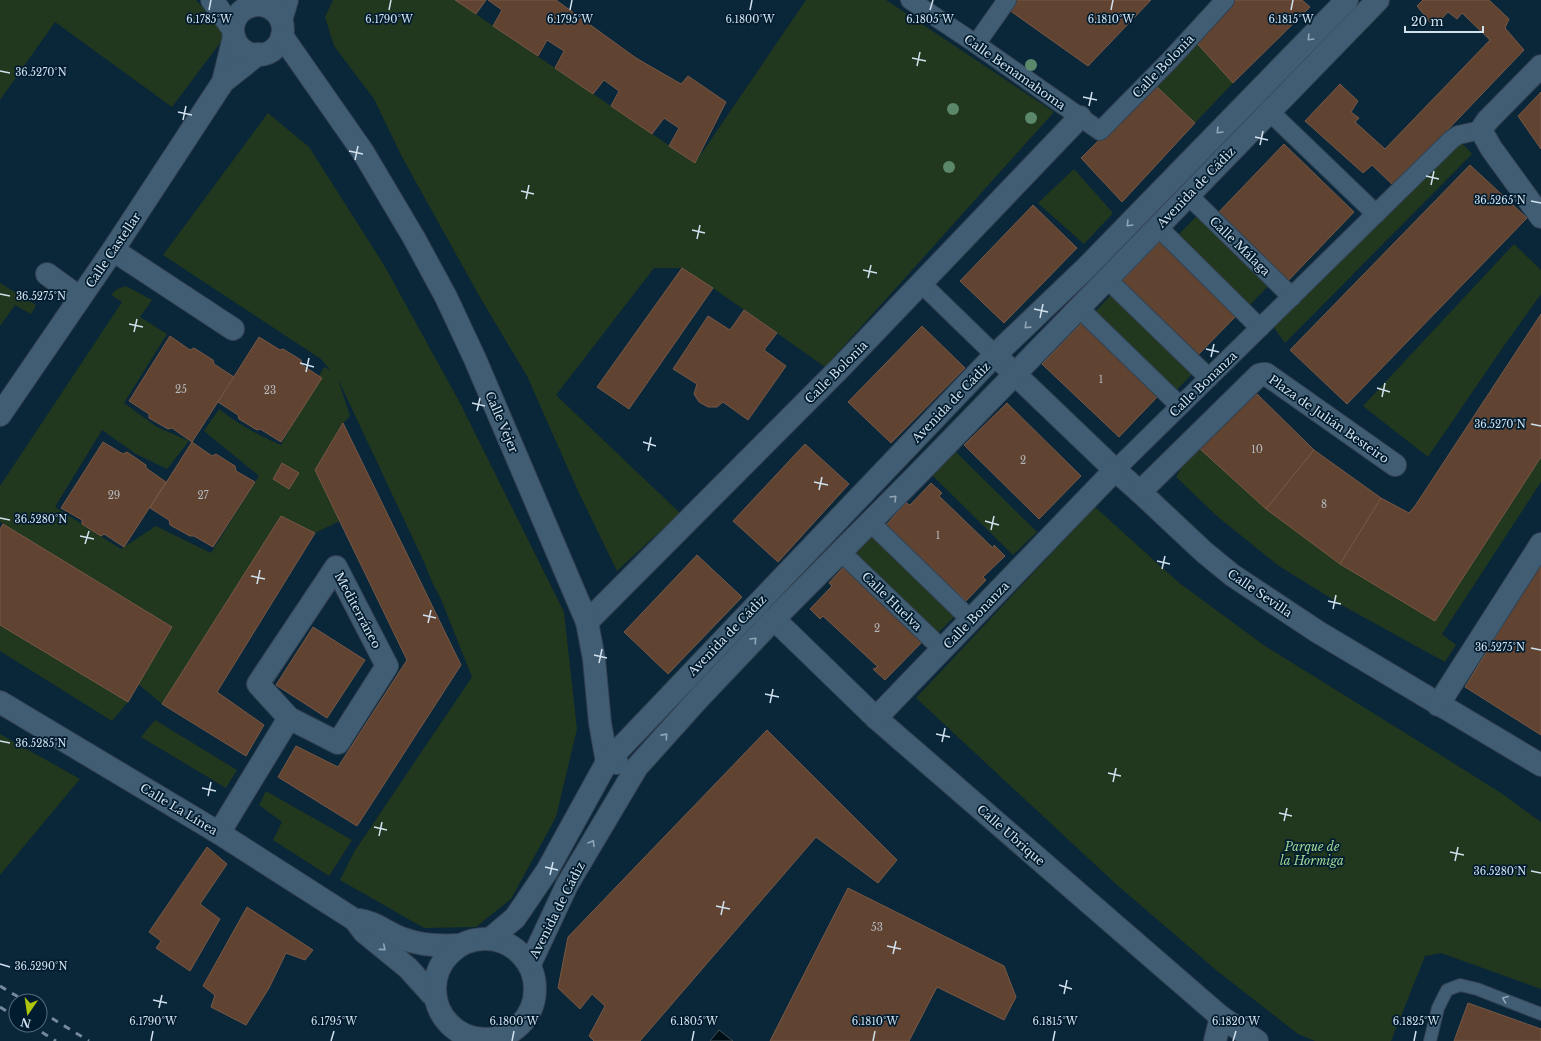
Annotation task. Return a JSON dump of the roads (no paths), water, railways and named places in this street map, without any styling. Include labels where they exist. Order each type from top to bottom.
[{"type":"street","points":[[212,0],[234,33],[237,44],[250,53],[262,54],[273,50],[279,44],[284,19],[269,7],[255,3],[244,9],[239,14],[235,21],[234,33]]},
{"type":"street","name":"Calle Benamahoma","points":[[910,0],[976,44],[1100,131]]},
{"type":"street","points":[[976,44],[1007,0]]},
{"type":"street","name":"Calle Bolonia","points":[[1100,131],[1169,61],[1225,0]]},
{"type":"street","name":"Avenida de Cádiz","points":[[490,939],[515,918],[547,871],[607,762],[996,355],[1086,268],[1347,0]]},
{"type":"street","name":"Avenida de Cádiz","points":[[530,964],[567,885],[638,767],[699,698],[774,619],[1015,374],[1378,0]]},
{"type":"street","name":"Calle Vejer","points":[[284,19],[313,82],[363,152],[414,238],[446,297],[475,359],[587,622],[594,659],[600,723],[611,797],[604,822]]},
{"type":"street","name":"Calle Castellar","points":[[0,415],[113,250],[223,82],[234,33]]},
{"type":"street","name":"Calle Castellar","points":[[223,82],[262,54]]},
{"type":"street","name":"Calle Vejer","points":[[262,54],[313,82]]},
{"type":"street","points":[[1541,66],[1487,120],[1481,130],[1491,148],[1541,217]]},
{"type":"street","points":[[1270,112],[1376,214]]},
{"type":"street","name":"Calle Bolonia","points":[[587,622],[841,367],[1080,117]]},
{"type":"street","name":"Calle Bonanza","points":[[876,718],[1115,470],[1451,140],[1458,135],[1481,130]]},
{"type":"street","name":"Calle Málaga","points":[[1188,195],[1292,297]]},
{"type":"street","points":[[1158,227],[1260,328]]},
{"type":"street","points":[[113,250],[233,329]]},
{"type":"street","points":[[47,274],[80,298]]},
{"type":"street","points":[[1107,279],[1209,378]]},
{"type":"street","points":[[922,284],[996,355]]},
{"type":"street","points":[[1079,308],[1180,406]]},
{"type":"street","name":"Avenida de Cádiz","points":[[996,355],[1015,374]]},
{"type":"street","name":"Calle Sevilla","points":[[1015,374],[1115,470],[1204,552],[1232,575],[1318,632],[1438,705],[1541,765]]},
{"type":"street","name":"Plaza de Julián Besteiro","points":[[1140,492],[1253,381],[1262,374],[1266,374],[1396,465]]},
{"type":"street","points":[[870,522],[971,620]]},
{"type":"street","points":[[1438,705],[1541,544]]},
{"type":"street","name":"Calle Huelva","points":[[841,552],[943,650]]},
{"type":"street","name":"Mediterráneo","points":[[336,567],[387,666],[338,743],[289,718],[258,684],[336,567]]},
{"type":"street","name":"Calle Ubrique","points":[[774,619],[876,718],[1221,1017],[1257,1041]]},
{"type":"street","name":"Calle La Línea","points":[[0,702],[219,833],[355,920],[364,932],[408,968],[436,999]]},
{"type":"street","points":[[219,833],[289,718]]},
{"type":"street","points":[[607,762],[638,767]]},
{"type":"street","name":"Calle La Línea","points":[[355,920],[367,921],[404,939],[422,944],[459,945]]},
{"type":"street","points":[[490,939],[506,943],[520,952],[530,964],[535,980],[536,996],[524,1033],[511,1033],[499,1038],[487,1040],[470,1037],[455,1030],[443,1018],[436,999],[434,986],[439,969],[447,956],[459,945],[474,940],[490,939]]},
{"type":"street","points":[[1215,1041],[1221,1017]]},
{"type":"lane","points":[[1430,1041],[1438,1008],[1447,990],[1460,985],[1477,989],[1541,1014]]},
{"type":"railway","points":[[0,986],[12,993]]},
{"type":"railway","points":[[0,1007],[8,1012]]},
{"type":"railway","points":[[48,1016],[89,1041]]},
{"type":"railway","points":[[43,1033],[56,1041]]},
{"type":"park label","name":"Parque de la Hormiga","points":[[1312,853]]}]
